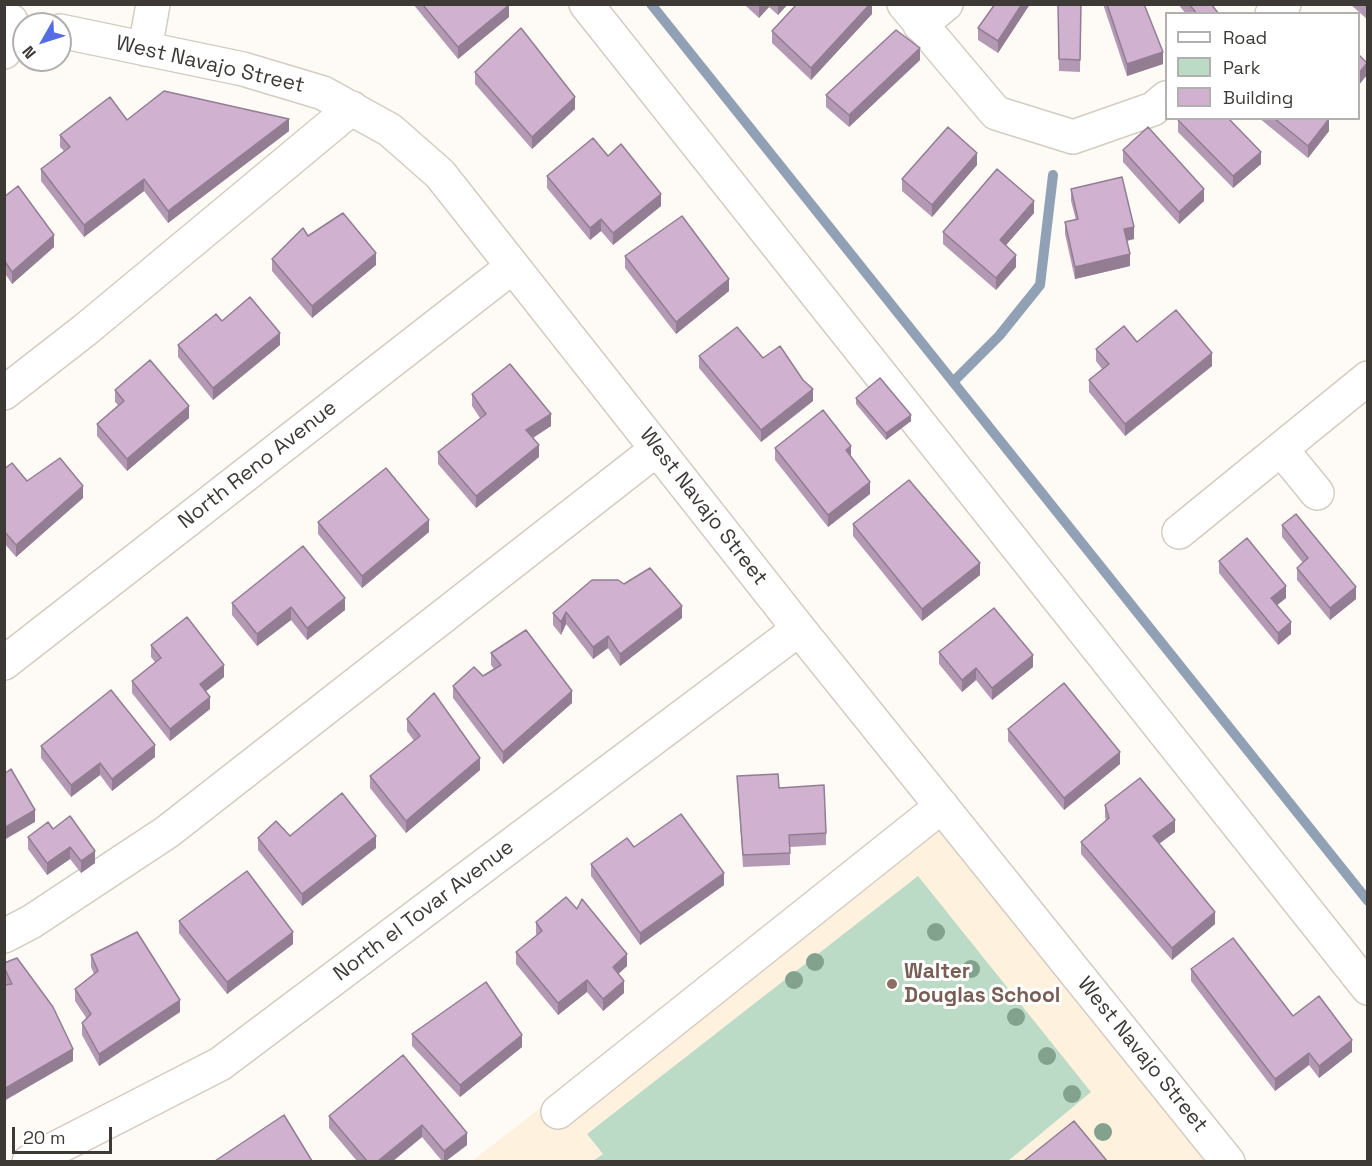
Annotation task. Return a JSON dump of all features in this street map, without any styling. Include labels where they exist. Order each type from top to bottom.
[{"type":"street","points":[[145,49],[153,4]]},
{"type":"street","points":[[585,4],[1368,988]]},
{"type":"street","points":[[946,4],[912,15],[996,113],[1072,137],[1153,109],[1165,100]]},
{"type":"street","name":"West Navajo Street","points":[[72,34],[243,69],[323,93],[390,130],[440,174],[799,629],[1228,1161]]},
{"type":"street","points":[[4,393],[85,330],[352,108]]},
{"type":"street","name":"North Reno Avenue","points":[[4,663],[512,267]]},
{"type":"street","points":[[1179,532],[1368,378]]},
{"type":"street","points":[[1281,448],[1317,493]]},
{"type":"street","points":[[4,936],[41,916],[167,832],[657,449]]},
{"type":"street","name":"North el Tovar Avenue","points":[[29,1161],[220,1064],[799,629]]},
{"type":"street","points":[[558,1113],[942,806]]},
{"type":"shaded area","name":"Walter Douglas School","points":[[936,799],[1228,1162],[471,1162]]},
{"type":"green space","points":[[918,876],[1091,1092],[1008,1161],[593,1161],[603,1154],[587,1134]]},
{"type":"building","points":[[422,4],[508,4],[509,5],[458,47]]},
{"type":"building","points":[[797,4],[870,4],[811,68],[772,31]]},
{"type":"building","points":[[995,4],[1022,4],[998,41],[978,28]]},
{"type":"building","points":[[1058,4],[1081,4],[1080,60],[1059,59]]},
{"type":"building","points":[[1107,4],[1144,4],[1163,52],[1127,64]]},
{"type":"building","points":[[1189,4],[1211,4],[1217,12],[1195,12]]},
{"type":"building","points":[[521,28],[575,97],[532,137],[475,72]]},
{"type":"building","points":[[896,30],[920,48],[849,115],[826,95]]},
{"type":"building","points":[[1360,56],[1367,63],[1360,72]]},
{"type":"building","points":[[164,91],[289,119],[168,211],[144,179],[84,225],[41,169],[70,147],[60,135],[110,97],[127,120]]},
{"type":"building","points":[[1178,120],[1230,120],[1261,152],[1233,176]]},
{"type":"building","points":[[1276,120],[1328,120],[1308,146]]},
{"type":"building","points":[[948,127],[977,153],[932,205],[902,179]]},
{"type":"building","points":[[1148,127],[1204,189],[1179,212],[1123,150]]},
{"type":"building","points":[[593,138],[608,156],[621,144],[661,194],[613,233],[601,219],[590,228],[547,176]]},
{"type":"building","points":[[997,169],[1034,201],[1000,240],[1016,255],[996,278],[943,232]]},
{"type":"building","points":[[1122,177],[1134,227],[1124,229],[1130,254],[1075,267],[1065,222],[1078,219],[1071,189]]},
{"type":"building","points":[[18,186],[54,235],[12,272],[4,260],[4,197]]},
{"type":"building","points":[[343,213],[376,253],[312,306],[272,259],[303,228],[308,236]]},
{"type":"building","points":[[682,216],[729,279],[676,322],[625,256]]},
{"type":"building","points":[[250,297],[280,333],[213,388],[178,345],[216,314],[222,321]]},
{"type":"building","points":[[1176,310],[1212,353],[1125,424],[1089,380],[1109,364],[1096,349],[1124,326],[1137,342]]},
{"type":"building","points":[[737,327],[763,358],[780,346],[803,380],[813,389],[761,430],[699,356]]},
{"type":"building","points":[[150,360],[189,406],[127,459],[97,424],[124,401],[115,390]]},
{"type":"building","points":[[510,364],[551,414],[526,430],[539,445],[476,496],[438,452],[486,414],[472,394]]},
{"type":"building","points":[[880,378],[911,415],[886,433],[856,398]]},
{"type":"building","points":[[823,410],[851,446],[846,450],[870,482],[828,515],[775,448]]},
{"type":"building","points":[[60,458],[83,486],[16,545],[4,531],[4,469],[12,463],[27,481]]},
{"type":"building","points":[[386,468],[429,520],[362,576],[318,522]]},
{"type":"building","points":[[909,480],[980,563],[922,609],[853,524]]},
{"type":"building","points":[[1296,514],[1356,587],[1330,608],[1297,568],[1308,558],[1282,525]]},
{"type":"building","points":[[1247,538],[1286,586],[1271,598],[1291,622],[1278,633],[1219,561]]},
{"type":"building","points":[[303,546],[345,598],[307,628],[291,607],[257,634],[232,603]]},
{"type":"building","points":[[650,568],[682,606],[620,654],[608,636],[593,647],[566,612],[561,622],[553,613],[592,580],[618,580],[624,584]]},
{"type":"building","points":[[994,608],[1033,655],[992,688],[976,668],[962,680],[939,652]]},
{"type":"building","points":[[187,617],[224,665],[200,684],[210,697],[170,729],[132,681],[161,658],[151,645]]},
{"type":"building","points":[[526,630],[572,691],[503,752],[453,686],[474,667],[483,676],[501,665],[491,653]]},
{"type":"building","points":[[1064,683],[1120,752],[1064,798],[1008,729]]},
{"type":"building","points":[[111,690],[155,745],[112,779],[100,763],[71,785],[41,746]]},
{"type":"building","points":[[434,693],[480,758],[406,821],[370,776],[420,736],[407,719]]},
{"type":"building","points":[[11,769],[35,810],[4,828],[4,774]]},
{"type":"building","points":[[778,774],[779,788],[824,785],[826,833],[789,835],[790,853],[743,855],[737,776]]},
{"type":"building","points":[[1140,778],[1175,820],[1153,836],[1215,912],[1172,948],[1081,842],[1109,818],[1105,805]]},
{"type":"building","points":[[342,793],[376,836],[302,894],[258,838],[276,821],[290,836]]},
{"type":"building","points":[[681,814],[724,873],[640,933],[591,864],[627,838],[634,847]]},
{"type":"building","points":[[70,816],[95,851],[81,861],[70,847],[47,863],[28,837],[48,822],[53,829]]},
{"type":"building","points":[[247,871],[293,932],[227,982],[179,921]]},
{"type":"building","points":[[566,897],[577,909],[582,899],[627,954],[613,967],[624,981],[603,999],[587,980],[558,1003],[516,952],[542,931],[536,922]]},
{"type":"building","points":[[137,932],[180,1000],[99,1054],[82,1023],[91,1014],[75,989],[98,971],[91,955]]},
{"type":"building","points":[[1233,938],[1293,1016],[1319,996],[1352,1040],[1319,1066],[1309,1053],[1275,1079],[1191,969]]},
{"type":"building","points":[[17,958],[53,1007],[73,1049],[4,1089],[4,985],[12,984],[4,963]]},
{"type":"building","points":[[486,982],[522,1035],[460,1085],[412,1034]]},
{"type":"building","points":[[403,1055],[467,1133],[444,1151],[422,1125],[378,1161],[367,1161],[329,1116]]},
{"type":"building","points":[[284,1115],[312,1161],[215,1161]]},
{"type":"building","points":[[1074,1121],[1107,1161],[1024,1161]]},
{"type":"waterway","points":[[651,4],[1368,901]]},
{"type":"waterway","points":[[953,382],[999,336],[1040,285],[1053,175]]},
{"type":"place","name":"Walter Douglas School","points":[[892,984]]}]
